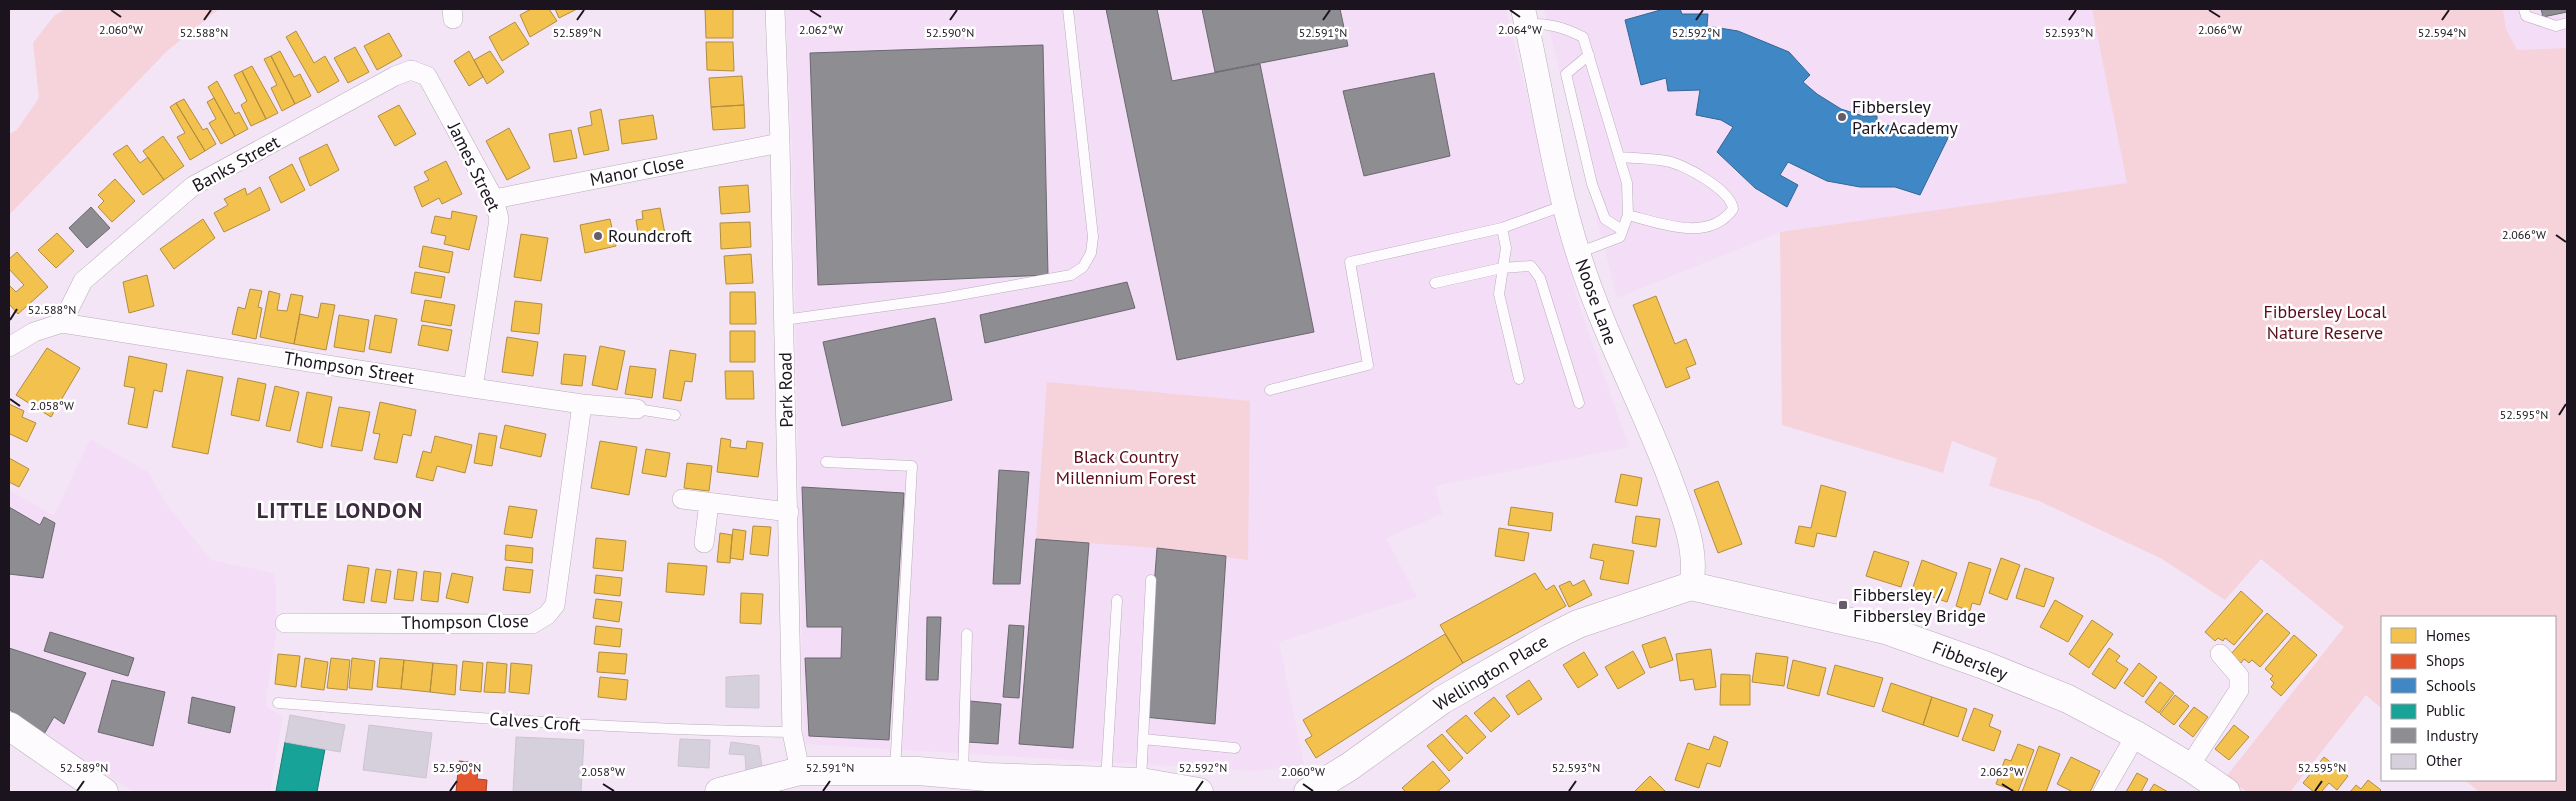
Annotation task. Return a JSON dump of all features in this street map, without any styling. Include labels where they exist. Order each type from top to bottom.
[{"type":"main road","name":"Fibbersley","points":[[1691,586],[1886,630],[1984,665],[2068,699],[2136,735],[2191,768],[2226,792]]},
{"type":"main road","name":"Wellington Place","points":[[1308,792],[1349,767],[1442,700],[1494,668],[1578,624],[1691,586]]},
{"type":"main road","points":[[9,726],[104,792]]},
{"type":"main road","points":[[719,792],[800,771],[895,771],[979,781],[1141,782],[1199,792]]},
{"type":"street","name":"Park Road","points":[[775,9],[780,143],[792,732],[800,771]]},
{"type":"street","name":"Noose Lane","points":[[1524,16],[1578,253],[1600,317],[1665,465],[1684,517],[1693,560],[1691,586]]},
{"type":"street","name":"James Street","points":[[395,76],[412,70],[427,76],[494,199],[499,219],[473,388]]},
{"type":"street","name":"Banks Street","points":[[62,324],[84,281],[193,186],[395,76]]},
{"type":"street","name":"Manor Close","points":[[494,199],[780,143]]},
{"type":"street","points":[[9,347],[34,332],[62,324]]},
{"type":"street","name":"Thompson Street","points":[[62,324],[473,388],[582,404],[637,409]]},
{"type":"street","name":"Thompson Close","points":[[285,623],[532,624],[547,615],[555,605],[582,404]]},
{"type":"street","points":[[682,500],[788,512]]},
{"type":"street","points":[[704,543],[709,503]]},
{"type":"street","points":[[2191,768],[2239,690],[2239,676],[2220,654]]},
{"type":"street","points":[[2103,792],[2136,735]]},
{"type":"lane","points":[[784,320],[1040,282],[1071,275],[1083,267],[1091,252],[1093,237],[1068,9]]},
{"type":"lane","points":[[2524,9],[2526,16],[2556,26],[2567,23]]},
{"type":"lane","points":[[1524,16],[1568,30],[1583,37],[1627,183],[1628,215],[1620,237],[1578,253]]},
{"type":"lane","points":[[1589,55],[1566,74],[1592,184],[1605,219],[1622,230]]},
{"type":"lane","points":[[1618,157],[1668,161],[1694,171],[1718,189],[1732,203],[1733,209],[1729,214],[1713,224],[1690,230],[1628,215]]},
{"type":"lane","points":[[1270,390],[1368,365],[1350,262],[1502,228],[1566,204]]},
{"type":"lane","points":[[1502,228],[1506,248],[1499,294],[1519,379]]},
{"type":"lane","points":[[1435,283],[1502,268],[1531,266],[1540,278],[1579,403]]},
{"type":"lane","points":[[637,409],[675,415]]},
{"type":"lane","points":[[826,462],[912,466],[895,771]]},
{"type":"lane","points":[[1141,782],[1151,580]]},
{"type":"lane","points":[[1106,781],[1117,600]]},
{"type":"lane","points":[[966,634],[979,781]]},
{"type":"lane","name":"Calves Croft","points":[[278,703],[531,722],[696,731],[792,732]]},
{"type":"lane","points":[[1143,739],[1235,748]]},
{"type":"shaded area","points":[[786,9],[1506,9],[1577,299],[1629,447],[1435,486],[1442,514],[1386,538],[1417,597],[1279,642],[1304,765],[1256,771],[804,744],[792,151]]},
{"type":"shaded area","name":"Fibbersley Park Academy","points":[[1544,9],[2092,9],[2127,183],[1780,232],[1617,298]]},
{"type":"shaded area","points":[[2503,9],[2567,9],[2567,48],[2516,50],[2506,29]]},
{"type":"shaded area","points":[[90,439],[148,472],[167,505],[211,560],[275,573],[277,627],[265,706],[283,716],[270,792],[134,792],[43,736],[9,709],[9,490],[54,516]]},
{"type":"green space","points":[[65,9],[219,9],[167,51],[9,215],[9,134],[17,130],[39,98],[33,43],[54,16]]},
{"type":"green space","name":"Fibbersley Local Nature Reserve","points":[[2092,9],[2503,9],[2506,29],[2517,50],[2567,48],[2567,792],[2479,792],[2466,781],[2556,781],[2556,616],[2381,616],[2381,708],[2366,695],[2290,792],[2247,792],[2226,777],[2344,627],[2261,559],[2225,600],[2162,559],[2039,501],[1989,486],[1997,458],[1952,441],[1943,473],[1782,425],[1780,232],[2127,183]]},
{"type":"green space","name":"Black Country Millennium Forest","points":[[1047,382],[1250,401],[1248,560],[1157,548],[1036,539]]},
{"type":"building: Homes","points":[[531,9],[549,9],[557,21],[530,37],[520,15]]},
{"type":"building: Homes","points":[[555,9],[577,9],[559,18]]},
{"type":"building: Homes","points":[[705,9],[733,9],[733,38],[706,38]]},
{"type":"building: Homes","points":[[515,22],[529,44],[502,61],[489,37]]},
{"type":"building: Homes","points":[[296,31],[314,63],[325,56],[339,81],[318,93],[286,37]]},
{"type":"building: Homes","points":[[389,33],[402,56],[377,70],[364,46]]},
{"type":"building: Homes","points":[[706,42],[733,42],[734,71],[707,70]]},
{"type":"building: Homes","points":[[355,47],[369,72],[348,83],[334,58]]},
{"type":"building: Homes","points":[[280,51],[294,77],[300,74],[311,96],[295,104],[271,56]]},
{"type":"building: Homes","points":[[469,51],[483,77],[469,86],[454,61]]},
{"type":"building: Homes","points":[[490,51],[504,72],[487,84],[474,60]]},
{"type":"building: Homes","points":[[271,56],[295,104],[282,111],[271,88],[277,85],[264,59]]},
{"type":"building: Homes","points":[[252,66],[278,113],[266,119],[242,71]]},
{"type":"building: Homes","points":[[242,71],[266,119],[251,126],[241,105],[247,101],[234,75]]},
{"type":"building: Homes","points":[[742,76],[744,105],[711,107],[709,78]]},
{"type":"building: Homes","points":[[217,81],[235,114],[239,112],[248,129],[235,136],[208,87]]},
{"type":"building: Homes","points":[[214,98],[235,136],[221,144],[209,123],[216,119],[207,102]]},
{"type":"building: Homes","points":[[184,99],[203,130],[207,128],[216,144],[205,151],[176,103]]},
{"type":"building: Homes","points":[[176,103],[205,151],[190,160],[177,137],[185,133],[170,107]]},
{"type":"building: Homes","points":[[399,105],[416,134],[395,146],[378,116]]},
{"type":"building: Homes","points":[[744,105],[745,128],[713,130],[711,107]]},
{"type":"building: Homes","points":[[601,109],[609,150],[584,155],[578,128],[592,125],[590,112]]},
{"type":"building: Homes","points":[[653,115],[657,139],[622,144],[619,120]]},
{"type":"building: Homes","points":[[509,128],[530,168],[507,180],[486,141]]},
{"type":"building: Homes","points":[[571,130],[577,158],[554,162],[549,134]]},
{"type":"building: Homes","points":[[163,136],[184,166],[164,180],[143,151]]},
{"type":"building: Homes","points":[[327,144],[339,170],[310,186],[299,158]]},
{"type":"building: Homes","points":[[127,145],[140,163],[148,157],[164,180],[143,195],[113,154]]},
{"type":"building: Homes","points":[[446,161],[462,194],[442,204],[439,198],[422,207],[414,187],[429,180],[424,172]]},
{"type":"building: Homes","points":[[292,164],[305,190],[281,203],[269,177]]},
{"type":"building: Homes","points":[[115,179],[135,201],[112,222],[98,207],[104,201],[98,195]]},
{"type":"building: Homes","points":[[748,185],[750,212],[721,214],[719,187]]},
{"type":"building: Homes","points":[[260,187],[270,210],[224,232],[214,213],[228,205],[224,199],[245,188],[247,195]]},
{"type":"building: Homes","points":[[660,208],[666,239],[640,244],[636,220],[643,219],[642,211]]},
{"type":"building: Homes","points":[[452,211],[477,216],[469,250],[444,244],[446,236],[431,233],[435,216],[451,219]]},
{"type":"building: Homes","points":[[203,219],[215,238],[174,269],[160,249]]},
{"type":"building: Homes","name":"Roundcroft","points":[[610,219],[616,246],[585,253],[580,225]]},
{"type":"building: Homes","points":[[750,222],[751,247],[721,249],[720,223]]},
{"type":"building: Homes","points":[[57,233],[74,251],[56,268],[38,250]]},
{"type":"building: Homes","points":[[521,234],[548,238],[541,281],[514,277]]},
{"type":"building: Homes","points":[[423,246],[453,252],[449,273],[419,267]]},
{"type":"building: Homes","points":[[17,252],[48,287],[18,314],[9,304],[9,285],[16,292],[24,285],[9,269],[9,259]]},
{"type":"building: Homes","points":[[751,254],[753,283],[726,284],[724,256]]},
{"type":"building: Homes","points":[[415,272],[445,277],[441,298],[411,293]]},
{"type":"building: Homes","points":[[147,275],[154,306],[129,313],[123,282]]},
{"type":"building: Homes","points":[[250,289],[262,291],[258,307],[262,308],[256,339],[232,334],[238,307],[245,309]]},
{"type":"building: Homes","points":[[269,291],[280,294],[277,310],[287,311],[291,294],[303,296],[294,344],[260,337]]},
{"type":"building: Homes","points":[[730,292],[755,292],[756,324],[730,324]]},
{"type":"building: Homes","points":[[1656,296],[1675,344],[1686,339],[1696,364],[1686,368],[1690,378],[1666,388],[1633,305]]},
{"type":"building: Homes","points":[[425,300],[455,305],[451,326],[421,321]]},
{"type":"building: Homes","points":[[515,301],[542,304],[539,334],[511,331]]},
{"type":"building: Homes","points":[[321,303],[335,305],[326,350],[294,344],[300,314],[318,318]]},
{"type":"building: Homes","points":[[339,315],[369,320],[364,352],[334,347]]},
{"type":"building: Homes","points":[[375,315],[397,319],[391,353],[369,349]]},
{"type":"building: Homes","points":[[422,325],[452,330],[448,351],[418,345]]},
{"type":"building: Homes","points":[[730,331],[755,331],[755,362],[730,362]]},
{"type":"building: Homes","points":[[507,337],[538,342],[533,376],[502,372]]},
{"type":"building: Homes","points":[[600,346],[625,351],[617,390],[592,385]]},
{"type":"building: Homes","points":[[47,348],[80,368],[51,417],[16,395]]},
{"type":"building: Homes","points":[[670,350],[696,354],[692,382],[685,381],[681,401],[663,398]]},
{"type":"building: Homes","points":[[564,354],[586,356],[582,386],[561,384]]},
{"type":"building: Homes","points":[[129,356],[167,364],[162,392],[154,390],[147,428],[128,424],[135,388],[124,386]]},
{"type":"building: Homes","points":[[630,366],[656,369],[652,398],[625,394]]},
{"type":"building: Homes","points":[[187,370],[223,377],[208,454],[172,447]]},
{"type":"building: Homes","points":[[725,371],[753,371],[754,399],[726,399]]},
{"type":"building: Homes","points":[[238,378],[266,384],[259,421],[231,415]]},
{"type":"building: Homes","points":[[275,386],[299,392],[290,431],[266,426]]},
{"type":"building: Homes","points":[[307,392],[332,397],[322,448],[297,442]]},
{"type":"building: Homes","points":[[380,402],[416,410],[411,436],[403,434],[397,463],[374,459],[380,434],[373,433]]},
{"type":"building: Homes","points":[[9,404],[24,411],[22,417],[36,423],[27,442],[10,434],[9,436]]},
{"type":"building: Homes","points":[[339,407],[370,412],[362,451],[331,446]]},
{"type":"building: Homes","points":[[505,425],[546,434],[541,457],[500,448]]},
{"type":"building: Homes","points":[[479,433],[497,436],[492,466],[474,463]]},
{"type":"building: Homes","points":[[435,436],[472,445],[465,473],[437,466],[433,481],[416,477],[423,451],[431,453]]},
{"type":"building: Homes","points":[[721,438],[731,440],[730,447],[746,449],[747,441],[763,443],[758,477],[717,472]]},
{"type":"building: Homes","points":[[600,441],[637,447],[629,495],[591,488]]},
{"type":"building: Homes","points":[[646,449],[670,453],[666,477],[642,473]]},
{"type":"building: Homes","points":[[9,458],[29,469],[19,487],[9,482]]},
{"type":"building: Homes","points":[[687,463],[712,466],[709,491],[684,488]]},
{"type":"building: Homes","points":[[1621,474],[1642,478],[1637,506],[1615,502]]},
{"type":"building: Homes","points":[[1718,481],[1742,544],[1718,553],[1694,490]]},
{"type":"building: Homes","points":[[1821,485],[1846,492],[1836,537],[1817,533],[1814,547],[1795,543],[1799,526],[1811,528]]},
{"type":"building: Homes","points":[[509,506],[537,510],[532,538],[504,534]]},
{"type":"building: Homes","points":[[1511,507],[1553,513],[1551,531],[1508,525]]},
{"type":"building: Homes","points":[[1636,516],[1660,519],[1656,547],[1632,543]]},
{"type":"building: Homes","points":[[753,526],[771,527],[768,556],[750,554]]},
{"type":"building: Homes","points":[[1499,528],[1529,533],[1524,561],[1495,556]]},
{"type":"building: Homes","points":[[733,529],[746,531],[743,560],[730,558]]},
{"type":"building: Homes","points":[[720,533],[732,535],[730,563],[717,562]]},
{"type":"building: Homes","points":[[596,538],[626,541],[623,571],[593,568]]},
{"type":"building: Homes","points":[[1593,544],[1634,551],[1628,584],[1600,579],[1604,561],[1590,558]]},
{"type":"building: Homes","points":[[506,545],[533,548],[532,563],[505,560]]},
{"type":"building: Homes","points":[[1874,551],[1909,562],[1901,587],[1866,576]]},
{"type":"building: Homes","points":[[2001,558],[2020,565],[2007,600],[1989,593]]},
{"type":"building: Homes","points":[[1922,560],[1957,573],[1947,602],[1912,590]]},
{"type":"building: Homes","points":[[1969,562],[1991,569],[1980,605],[1972,603],[1970,611],[1956,606]]},
{"type":"building: Homes","points":[[668,563],[707,566],[704,595],[666,592]]},
{"type":"building: Homes","points":[[348,565],[369,568],[364,603],[343,600]]},
{"type":"building: Homes","points":[[506,567],[533,570],[530,593],[503,590]]},
{"type":"building: Homes","points":[[2025,568],[2054,578],[2044,607],[2016,598]]},
{"type":"building: Homes","points":[[376,569],[391,571],[386,603],[371,601]]},
{"type":"building: Homes","points":[[398,569],[417,572],[413,601],[394,599]]},
{"type":"building: Homes","points":[[424,571],[441,573],[438,602],[421,600]]},
{"type":"building: Homes","points":[[452,573],[473,577],[468,603],[446,598]]},
{"type":"building: Homes","points":[[1535,573],[1546,590],[1554,585],[1566,606],[1463,663],[1440,625]]},
{"type":"building: Homes","points":[[596,575],[622,578],[620,596],[594,593]]},
{"type":"building: Homes","points":[[1584,580],[1592,595],[1569,607],[1559,586],[1570,581],[1573,586]]},
{"type":"building: Homes","points":[[2241,591],[2263,611],[2234,645],[2225,638],[2223,641],[2218,638],[2215,641],[2205,632]]},
{"type":"building: Homes","points":[[741,593],[763,594],[761,624],[740,623]]},
{"type":"building: Homes","points":[[596,599],[622,602],[619,622],[593,618]]},
{"type":"building: Homes","points":[[2055,600],[2083,616],[2068,642],[2040,627]]},
{"type":"building: Homes","points":[[2267,613],[2290,633],[2260,667],[2252,660],[2249,663],[2244,659],[2241,663],[2231,654]]},
{"type":"building: Homes","points":[[2092,620],[2113,634],[2089,668],[2069,654]]},
{"type":"building: Homes","points":[[596,626],[622,629],[620,647],[594,644]]},
{"type":"building: Homes","points":[[1445,634],[1463,663],[1316,758],[1305,740],[1312,736],[1303,720]]},
{"type":"building: Homes","points":[[2294,635],[2317,655],[2281,696],[2271,687],[2274,683],[2270,679],[2273,676],[2265,669]]},
{"type":"building: Homes","points":[[1665,637],[1673,660],[1650,668],[1642,645]]},
{"type":"building: Homes","points":[[2109,648],[2120,656],[2116,661],[2128,669],[2115,689],[2092,674]]},
{"type":"building: Homes","points":[[1711,649],[1716,687],[1695,690],[1693,679],[1680,681],[1676,654]]},
{"type":"building: Homes","points":[[1633,651],[1645,673],[1618,689],[1605,667]]},
{"type":"building: Homes","points":[[599,652],[627,654],[625,674],[597,672]]},
{"type":"building: Homes","points":[[1584,652],[1598,675],[1578,688],[1563,665]]},
{"type":"building: Homes","points":[[1756,653],[1788,657],[1784,686],[1752,682]]},
{"type":"building: Homes","points":[[278,654],[300,656],[296,687],[275,684]]},
{"type":"building: Homes","points":[[305,658],[328,662],[324,690],[301,687]]},
{"type":"building: Homes","points":[[331,658],[350,660],[347,690],[327,688]]},
{"type":"building: Homes","points":[[352,658],[375,661],[372,690],[349,688]]},
{"type":"building: Homes","points":[[380,658],[404,660],[401,689],[377,687]]},
{"type":"building: Homes","points":[[404,660],[433,663],[430,692],[401,689]]},
{"type":"building: Homes","points":[[1793,660],[1826,668],[1819,696],[1787,688]]},
{"type":"building: Homes","points":[[463,661],[483,663],[481,692],[460,690]]},
{"type":"building: Homes","points":[[487,662],[507,664],[505,693],[484,692]]},
{"type":"building: Homes","points":[[433,663],[457,665],[455,695],[430,692]]},
{"type":"building: Homes","points":[[511,663],[532,665],[529,694],[509,692]]},
{"type":"building: Homes","points":[[2139,663],[2157,677],[2143,697],[2124,683]]},
{"type":"building: Homes","points":[[1835,665],[1883,678],[1874,707],[1827,694]]},
{"type":"building: Homes","points":[[1721,674],[1750,675],[1750,705],[1720,705]]},
{"type":"building: Homes","points":[[600,677],[628,680],[626,700],[598,697]]},
{"type":"building: Homes","points":[[1529,680],[1542,699],[1518,715],[1506,696]]},
{"type":"building: Homes","points":[[2160,682],[2174,693],[2159,713],[2145,702]]},
{"type":"building: Homes","points":[[1891,683],[1932,697],[1923,725],[1882,711]]},
{"type":"building: Homes","points":[[2175,695],[2189,706],[2174,725],[2160,714]]},
{"type":"building: Homes","points":[[1494,697],[1510,716],[1491,732],[1474,713]]},
{"type":"building: Homes","points":[[1932,697],[1967,709],[1958,737],[1923,725]]},
{"type":"building: Homes","points":[[2194,707],[2208,717],[2193,737],[2179,726]]},
{"type":"building: Homes","points":[[1974,708],[1993,715],[1989,726],[2001,731],[1994,751],[1962,740]]},
{"type":"building: Homes","points":[[1466,715],[1486,737],[1467,754],[1446,731]]},
{"type":"building: Homes","points":[[2234,725],[2249,737],[2229,760],[2215,749]]},
{"type":"building: Homes","points":[[1442,734],[1463,758],[1449,771],[1427,746]]},
{"type":"building: Homes","points":[[1714,736],[1728,742],[1720,767],[1707,763],[1699,788],[1675,780],[1688,743],[1709,750]]},
{"type":"building: Homes","points":[[2018,744],[2034,750],[2018,792],[1996,784],[2005,759],[2011,761]]},
{"type":"building: Homes","points":[[2039,746],[2060,754],[2046,792],[2022,792]]},
{"type":"building: Homes","points":[[2071,757],[2100,771],[2090,792],[2073,792],[2057,784]]},
{"type":"building: Homes","points":[[2324,757],[2348,776],[2337,790],[2329,783],[2321,792],[2314,792],[2303,783]]},
{"type":"building: Homes","points":[[1433,761],[1450,781],[1437,792],[1406,792],[1402,788]]},
{"type":"building: Homes","points":[[2137,773],[2148,779],[2141,792],[2126,792]]},
{"type":"building: Homes","points":[[1650,776],[1666,792],[1634,792]]},
{"type":"building: Homes","points":[[2368,780],[2381,790],[2379,792],[2350,792],[2356,785],[2361,789]]},
{"type":"building: Homes","points":[[2154,784],[2168,792],[2149,792]]},
{"type":"building: Shops","points":[[459,761],[479,763],[477,779],[487,780],[486,792],[456,792]]},
{"type":"building: Schools","points":[[1664,9],[1680,9],[1682,14],[1708,14],[1707,26],[1738,31],[1789,52],[1810,75],[1803,82],[1817,94],[1841,109],[1863,116],[1877,116],[1877,125],[1927,127],[1950,134],[1920,195],[1895,187],[1860,187],[1827,181],[1788,162],[1780,175],[1798,185],[1787,207],[1755,188],[1717,152],[1733,127],[1721,120],[1696,115],[1700,90],[1668,91],[1666,78],[1641,85],[1625,20]]},
{"type":"building: Public","points":[[285,742],[325,749],[317,792],[276,791]]},
{"type":"building: Industry","points":[[1106,9],[1157,9],[1172,81],[1260,64],[1314,332],[1177,360]]},
{"type":"building: Industry","points":[[1202,9],[1340,9],[1348,46],[1215,72]]},
{"type":"building: Industry","points":[[2541,9],[2567,9],[2567,12],[2543,17]]},
{"type":"building: Industry","points":[[1043,45],[1048,275],[818,285],[810,53]]},
{"type":"building: Industry","points":[[1434,73],[1450,156],[1364,176],[1343,91]]},
{"type":"building: Industry","points":[[91,207],[110,228],[87,248],[69,228]]},
{"type":"building: Industry","points":[[1127,282],[1135,308],[985,343],[980,315]]},
{"type":"building: Industry","points":[[935,318],[952,400],[842,426],[823,342]]},
{"type":"building: Industry","points":[[999,470],[1029,472],[1020,584],[993,584]]},
{"type":"building: Industry","points":[[802,487],[904,493],[889,740],[809,736],[805,658],[841,658],[842,627],[807,627]]},
{"type":"building: Industry","points":[[9,507],[40,525],[44,517],[55,523],[43,578],[9,574]]},
{"type":"building: Industry","points":[[1036,539],[1089,543],[1073,748],[1019,744]]},
{"type":"building: Industry","points":[[1157,548],[1226,556],[1215,724],[1144,717]]},
{"type":"building: Industry","points":[[927,617],[941,617],[938,680],[926,680]]},
{"type":"building: Industry","points":[[1009,625],[1024,626],[1019,698],[1003,697]]},
{"type":"building: Industry","points":[[50,632],[134,658],[128,676],[44,651]]},
{"type":"building: Industry","points":[[9,648],[86,673],[64,724],[54,717],[43,736],[9,709]]},
{"type":"building: Industry","points":[[112,680],[165,692],[153,746],[98,732]]},
{"type":"building: Industry","points":[[192,697],[235,707],[230,733],[188,723]]},
{"type":"building: Industry","points":[[970,701],[1001,704],[998,744],[967,742]]},
{"type":"building: Other","points":[[759,675],[759,708],[726,707],[726,677]]},
{"type":"building: Other","points":[[290,715],[345,725],[340,752],[285,742]]},
{"type":"building: Other","points":[[369,725],[432,733],[426,778],[363,770]]},
{"type":"building: Other","points":[[516,737],[584,740],[581,792],[513,792]]},
{"type":"building: Other","points":[[680,739],[710,740],[709,768],[678,766]]},
{"type":"building: Other","points":[[731,742],[759,746],[762,766],[746,771],[745,755],[729,754]]},
{"type":"place","name":"Fibbersley Park Academy","points":[[1842,117]]},
{"type":"place","name":"Roundcroft","points":[[598,236]]},
{"type":"place","name":"Fibbersley / Fibbersley Bridge","points":[[1843,605]]},
{"type":"district","name":"LITTLE LONDON","points":[[340,510]]}]
